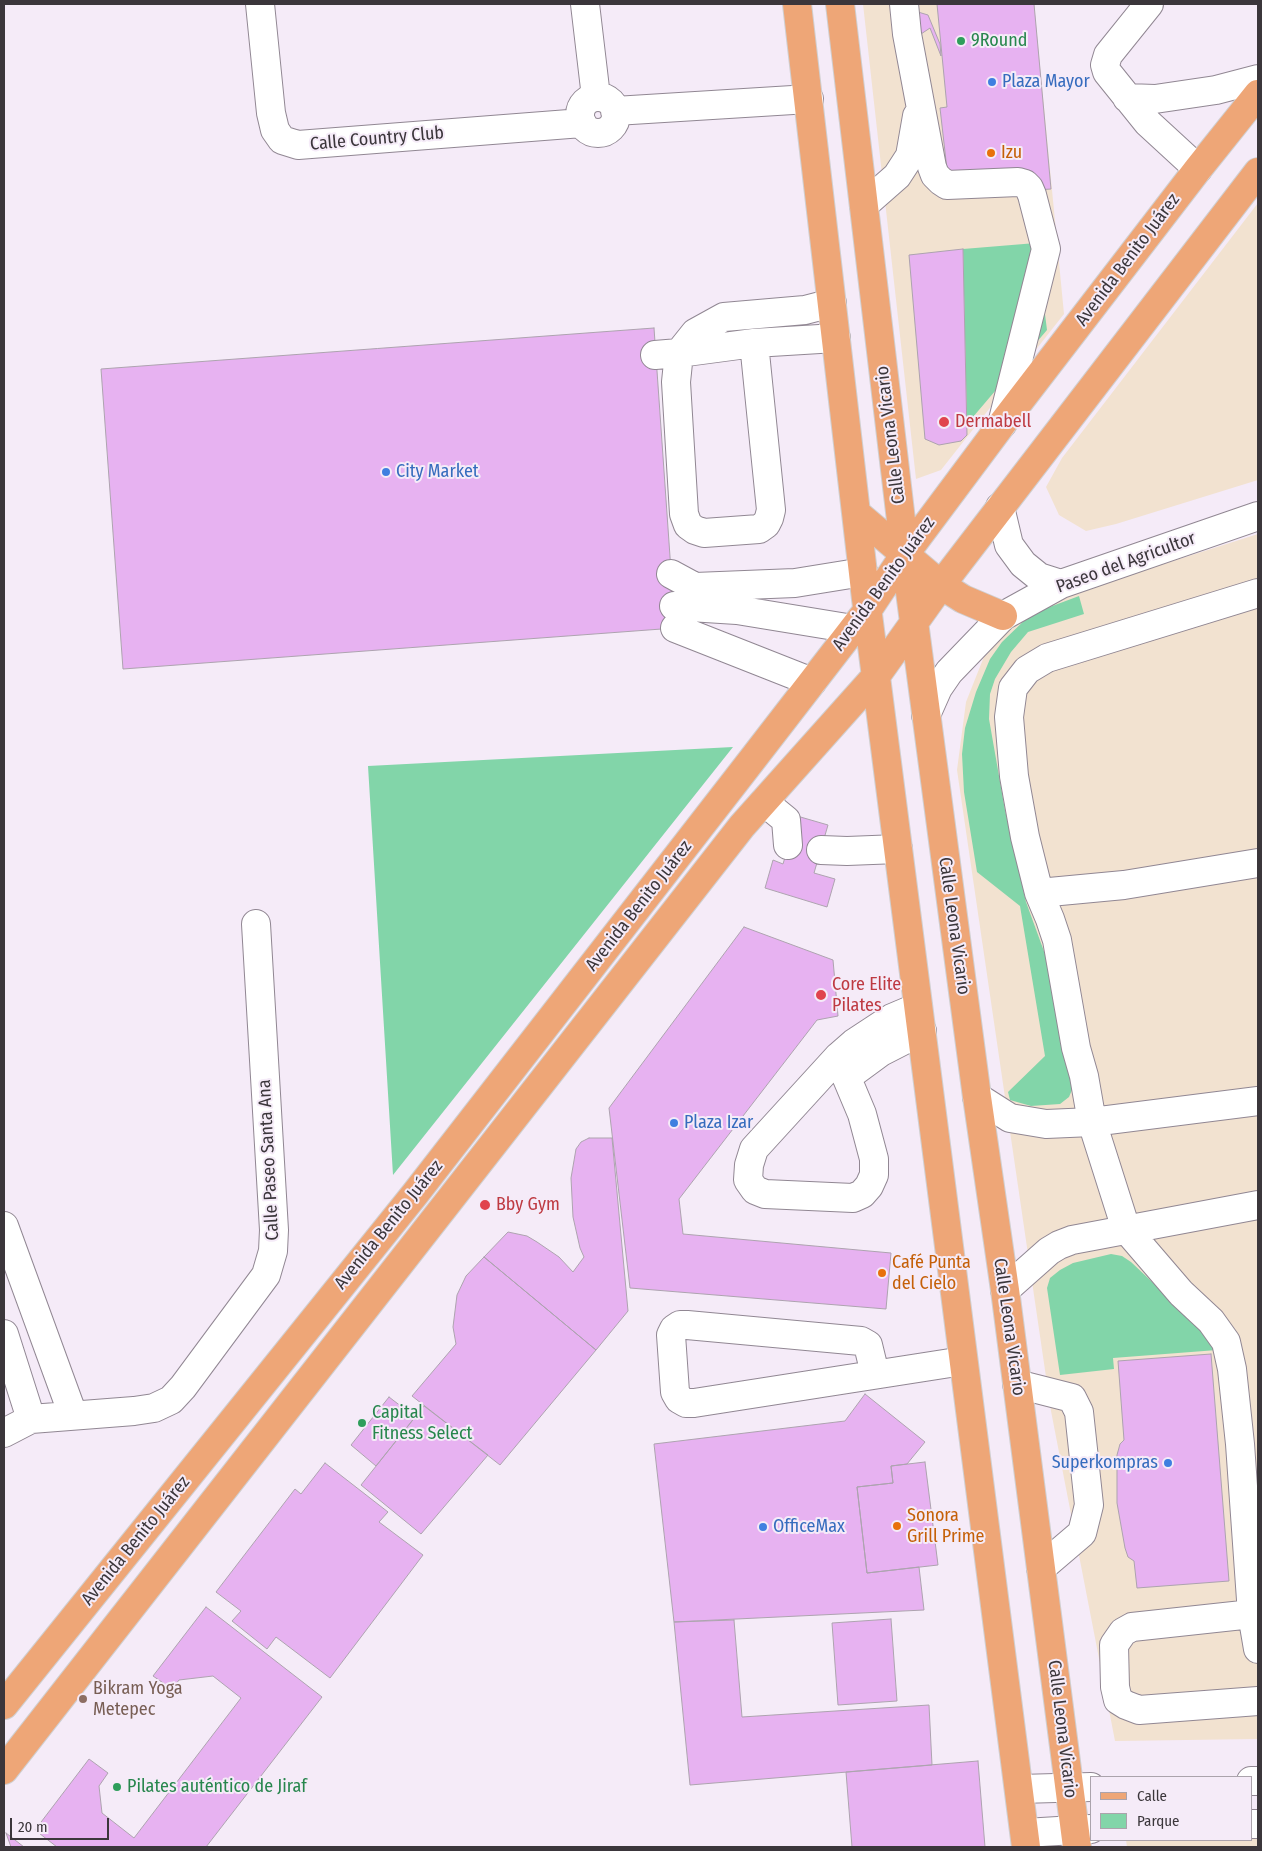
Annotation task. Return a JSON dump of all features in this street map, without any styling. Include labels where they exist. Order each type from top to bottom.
[{"type":"main road","points":[[797,4],[863,572],[860,620],[876,676],[962,1361],[1020,1789],[1025,1840]]},
{"type":"main road","name":"Calle Leona Vicario","points":[[840,4],[905,554],[926,715],[1041,1568],[1081,1787],[1081,1835]]},
{"type":"main road","name":"Avenida Benito Juárez","points":[[4,1706],[414,1194],[860,620],[905,554],[1002,424],[1258,94]]},
{"type":"main road","name":"Avenida Benito Juárez","points":[[4,1770],[742,826],[876,676],[915,620],[1000,507],[1258,172]]},
{"type":"main road","points":[[856,513],[941,585],[963,599],[1003,616]]},
{"type":"street","name":"Calle Country Club","points":[[260,4],[271,113],[275,130],[282,140],[298,145],[582,122],[580,114],[582,106],[588,100],[606,104]]},
{"type":"street","points":[[585,4],[606,104],[809,98]]},
{"type":"street","points":[[904,4],[907,34],[935,175],[947,184],[1018,182],[1029,188],[1046,249],[1002,424]]},
{"type":"street","points":[[1149,4],[1108,55],[1106,65],[1111,79],[1148,123],[1198,169]]},
{"type":"street","points":[[1128,98],[1156,99],[1216,90],[1258,79]]},
{"type":"street","points":[[864,205],[896,176],[910,156],[920,97]]},
{"type":"street","points":[[667,354],[696,333],[724,317],[805,310],[832,302]]},
{"type":"street","points":[[667,354],[754,343],[836,338]]},
{"type":"street","points":[[667,354],[676,382],[684,514],[688,525],[704,533],[758,528],[766,524],[770,510],[754,343]]},
{"type":"street","points":[[1000,507],[1009,544],[1024,564],[1039,577],[1061,584]]},
{"type":"street","name":"Paseo del Agricultor","points":[[926,715],[938,688],[949,672],[1003,616],[1061,584],[1258,516]]},
{"type":"street","points":[[671,574],[695,586],[795,583],[863,572]]},
{"type":"street","points":[[1258,593],[1047,658],[1027,670],[1014,688],[1009,717],[1014,776],[1038,893],[1057,940],[1076,1048],[1084,1076],[1092,1122],[1126,1229],[1181,1293],[1212,1321],[1226,1342],[1232,1369],[1251,1503],[1252,1614],[1258,1649]]},
{"type":"street","points":[[812,682],[675,617],[737,610],[860,620]]},
{"type":"street","points":[[764,802],[786,820],[788,845]]},
{"type":"street","points":[[820,850],[898,849]]},
{"type":"street","points":[[1038,893],[1124,885],[1258,862]]},
{"type":"street","name":"Calle Paseo Santa Ana","points":[[4,1433],[32,1419],[134,1412],[154,1408],[171,1400],[183,1387],[266,1275],[273,1251],[274,1230],[256,924]]},
{"type":"street","points":[[842,1067],[862,1114],[874,1159],[874,1175],[869,1186],[862,1194],[853,1198],[765,1194],[755,1190],[748,1180],[749,1165],[754,1148],[842,1067],[854,1043],[892,1018],[920,1019]]},
{"type":"street","points":[[977,1097],[1010,1118],[1046,1124],[1092,1122],[1258,1101]]},
{"type":"street","points":[[1005,1290],[1059,1245],[1072,1240],[1258,1205]]},
{"type":"street","points":[[4,1226],[73,1415]]},
{"type":"street","points":[[875,1374],[868,1345],[861,1341],[687,1325],[680,1325],[674,1329],[671,1335],[675,1392],[679,1399],[686,1403],[694,1404],[962,1361]]},
{"type":"street","points":[[4,1334],[32,1419]]},
{"type":"street","points":[[1017,1384],[1072,1398],[1079,1412],[1089,1505],[1082,1533],[1041,1568]]},
{"type":"street","points":[[1252,1614],[1132,1627],[1123,1632],[1114,1646],[1115,1687],[1118,1700],[1140,1710],[1258,1701]]},
{"type":"street","points":[[1020,1789],[1081,1787]]},
{"type":"street","points":[[1025,1840],[1081,1835]]},
{"type":"shaded area","points":[[863,4],[1034,4],[1064,314],[941,470],[916,479]]},
{"type":"shaded area","points":[[1258,203],[1258,480],[1116,524],[1086,531],[1059,515],[1046,487],[1062,458]]},
{"type":"shaded area","points":[[1258,534],[1258,1739],[1115,1741],[1051,1411],[957,770],[966,702],[991,639],[1025,608]]},
{"type":"shaded area","points":[[1252,1826],[1258,1826],[1258,1847],[1127,1847],[1126,1841],[1252,1841]]},
{"type":"green space","points":[[1036,243],[1047,330],[967,424],[963,249]]},
{"type":"green space","points":[[1079,596],[1084,614],[1028,632],[1011,652],[995,679],[990,694],[989,719],[1005,810],[1026,902],[1053,976],[1074,1085],[1069,1097],[1060,1104],[1031,1106],[1010,1100],[1008,1092],[1045,1056],[1020,906],[977,872],[964,792],[962,754],[965,728],[976,692],[990,659],[1002,642],[1031,614]]},
{"type":"green space","points":[[733,747],[393,1175],[368,766]]},
{"type":"green space","points":[[1111,1254],[1122,1256],[1131,1262],[1203,1330],[1217,1350],[1113,1358],[1114,1369],[1060,1375],[1047,1288],[1050,1278],[1073,1263]]},
{"type":"building","name":"Plaza Mayor","points":[[937,4],[1034,4],[1051,189],[950,196],[940,108],[947,107]]},
{"type":"building","points":[[918,12],[928,15],[940,44],[941,56],[930,28],[921,34]]},
{"type":"building","points":[[963,249],[967,435],[961,441],[939,445],[925,439],[909,255]]},
{"type":"building","name":"City Market","points":[[654,328],[675,628],[123,669],[101,369]]},
{"type":"building","points":[[797,816],[828,825],[814,873],[835,879],[827,907],[765,888],[773,860],[783,864]]},
{"type":"building","name":"Plaza Izar","points":[[744,927],[833,960],[838,1016],[817,1020],[679,1199],[683,1234],[891,1253],[886,1309],[630,1288],[609,1108]]},
{"type":"building","points":[[589,1138],[612,1138],[628,1311],[596,1350],[484,1257],[508,1232],[527,1236],[537,1242],[559,1257],[573,1272],[584,1257],[573,1217],[571,1178],[576,1149],[581,1142]]},
{"type":"building","points":[[484,1257],[596,1350],[500,1465],[412,1396],[456,1344],[453,1327],[457,1295],[466,1276]]},
{"type":"building","name":"Superkompras","points":[[1211,1354],[1229,1581],[1137,1588],[1134,1561],[1128,1557],[1125,1548],[1117,1503],[1117,1455],[1120,1444],[1124,1440],[1118,1361]]},
{"type":"building","name":"OfficeMax","points":[[865,1394],[925,1442],[907,1464],[891,1466],[893,1483],[857,1487],[867,1573],[919,1567],[924,1610],[674,1622],[654,1444],[845,1421]]},
{"type":"building","points":[[389,1397],[415,1417],[376,1466],[351,1445]]},
{"type":"building","points":[[424,1406],[488,1455],[421,1534],[361,1485]]},
{"type":"building","name":"Sonora Grill Prime","points":[[925,1462],[938,1565],[867,1573],[857,1487],[893,1483],[891,1466]]},
{"type":"building","points":[[325,1463],[388,1512],[379,1522],[423,1555],[330,1678],[276,1637],[267,1649],[232,1621],[241,1611],[216,1592],[295,1489],[301,1494]]},
{"type":"building","points":[[206,1607],[322,1697],[206,1847],[57,1847],[35,1830],[89,1759],[108,1773],[99,1786],[102,1813],[134,1838],[241,1698],[213,1676],[179,1680],[172,1689],[153,1676]]},
{"type":"building","points":[[891,1619],[897,1701],[838,1705],[832,1623]]},
{"type":"building","points":[[734,1620],[742,1717],[929,1705],[932,1765],[690,1785],[674,1622]]},
{"type":"building","points":[[978,1761],[985,1847],[852,1847],[846,1772]]},
{"type":"building","points":[[6,1833],[24,1847],[11,1847]]},
{"type":"place","name":"9Round","points":[[961,41]]},
{"type":"place","name":"Plaza Mayor","points":[[992,82]]},
{"type":"place","name":"Izu","points":[[991,153]]},
{"type":"place","name":"Dermabell","points":[[944,422]]},
{"type":"place","name":"City Market","points":[[386,472]]},
{"type":"place","name":"Core Elite Pilates","points":[[821,995]]},
{"type":"place","name":"Plaza Izar","points":[[674,1123]]},
{"type":"place","name":"Bby Gym","points":[[485,1205]]},
{"type":"place","name":"Café Punta del Cielo","points":[[882,1273]]},
{"type":"place","name":"Capital Fitness Select","points":[[362,1423]]},
{"type":"place","name":"Superkompras","points":[[1168,1463]]},
{"type":"place","name":"Sonora Grill Prime","points":[[897,1526]]},
{"type":"place","name":"OfficeMax","points":[[763,1527]]},
{"type":"place","name":"Bikram Yoga Metepec","points":[[83,1699]]},
{"type":"place","name":"Pilates auténtico de Jiraf","points":[[117,1787]]}]
